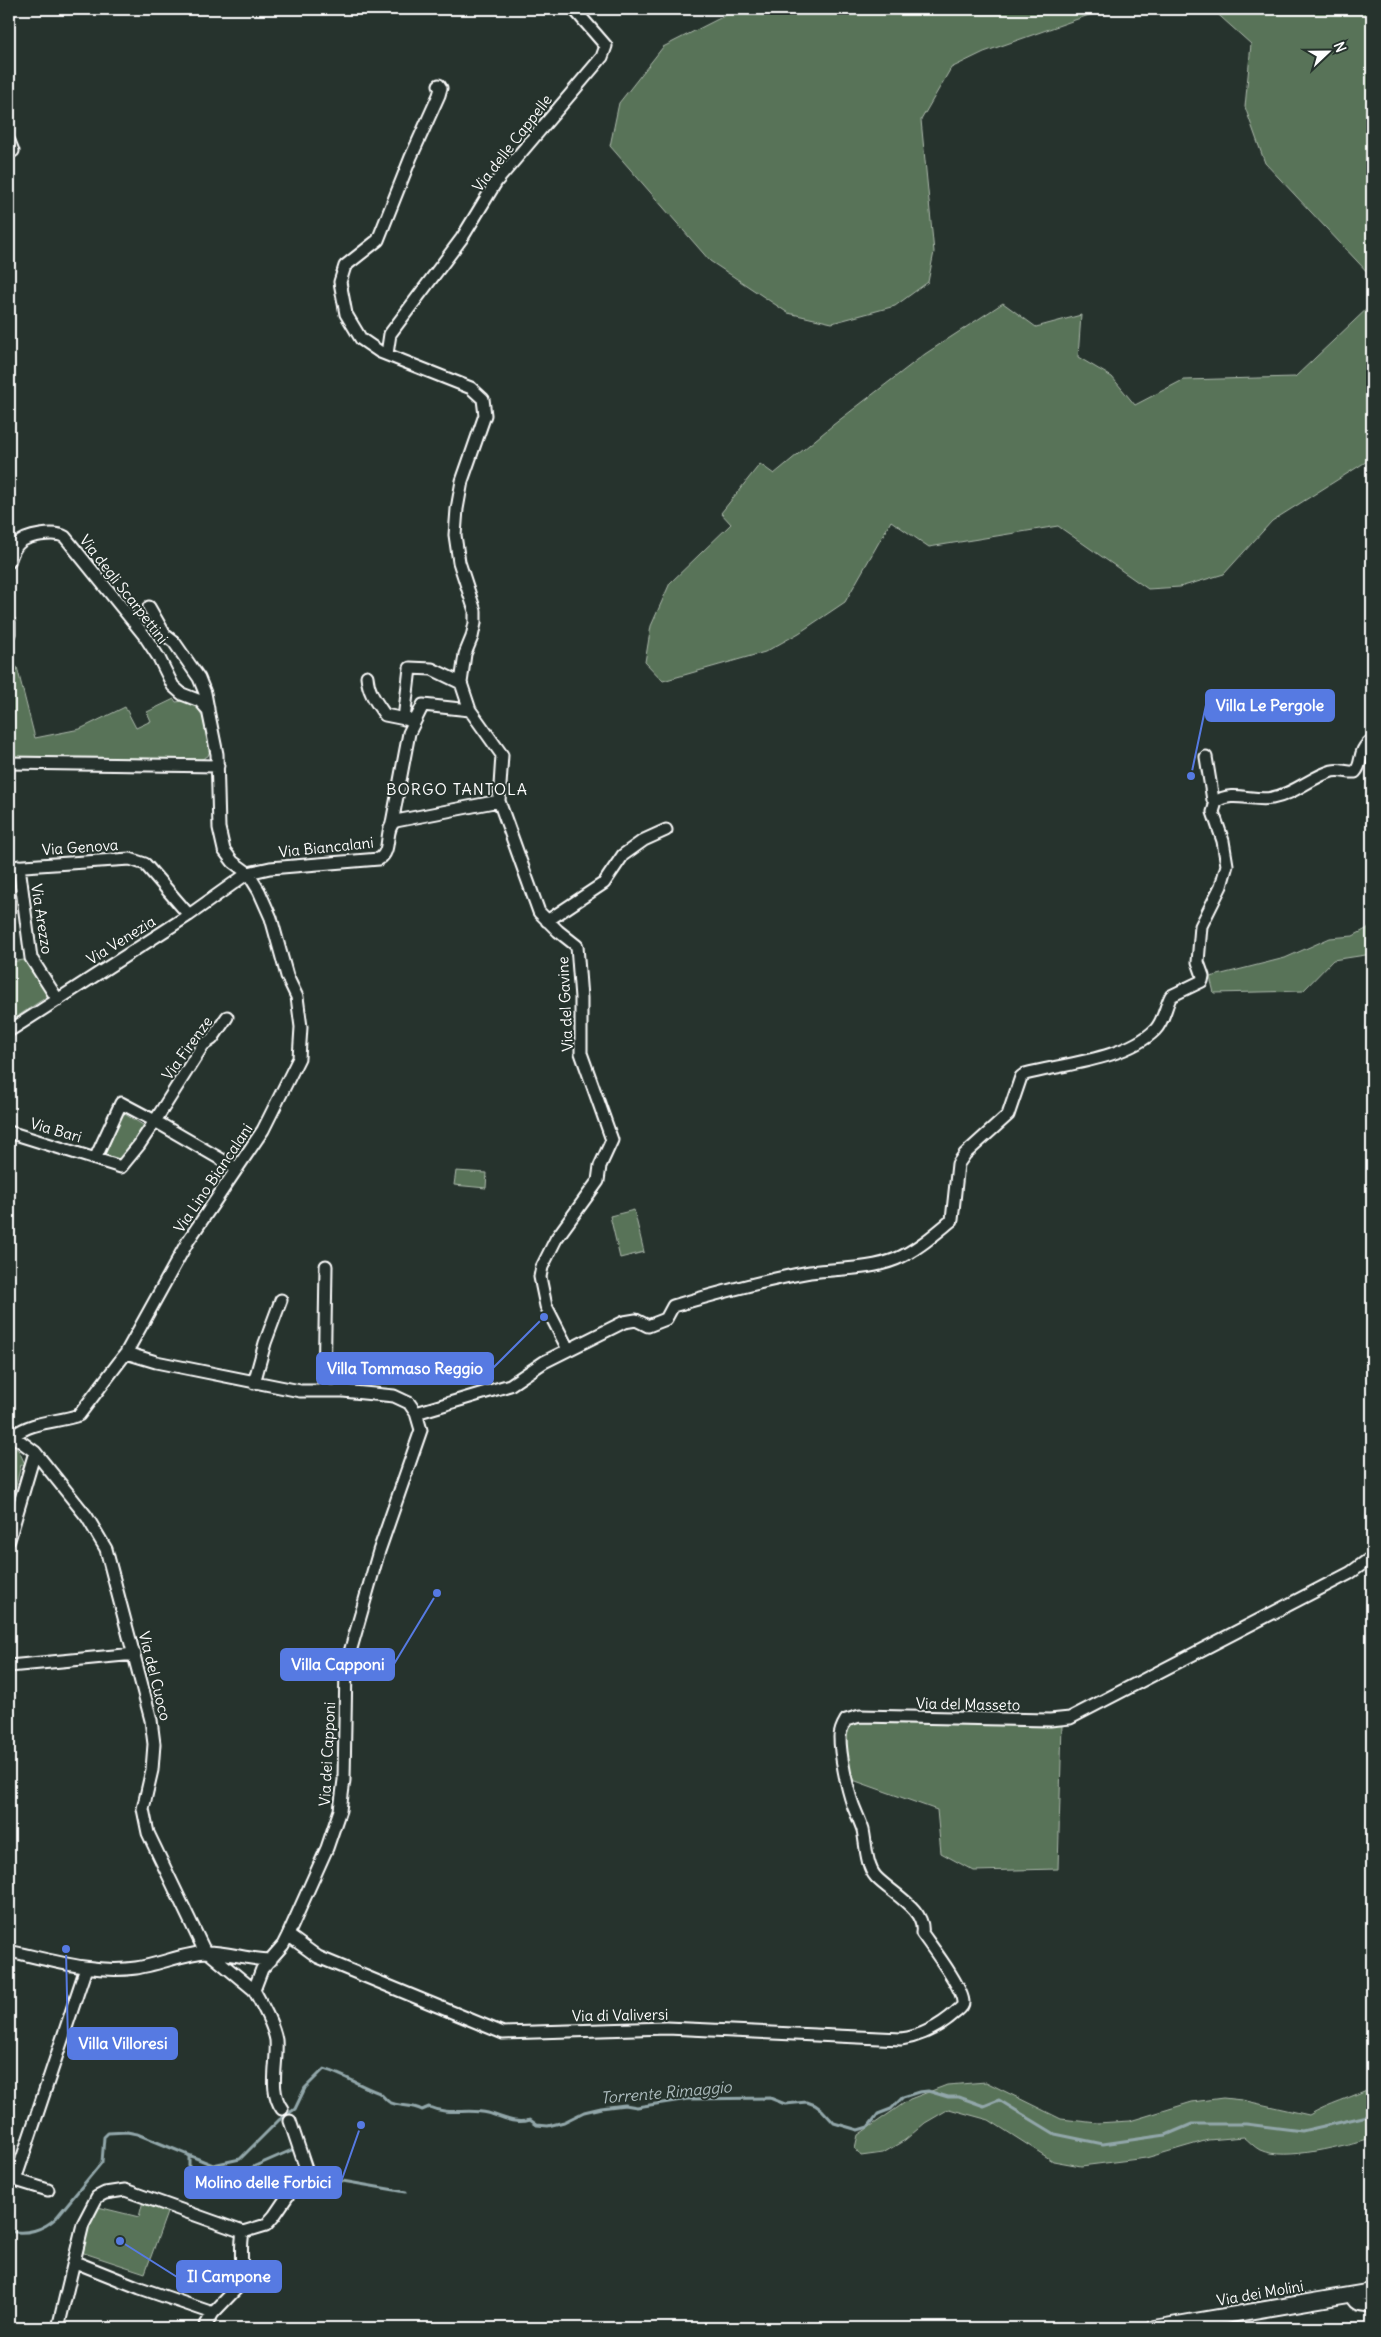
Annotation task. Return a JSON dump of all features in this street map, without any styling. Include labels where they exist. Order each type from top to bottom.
[{"type":"street","name":"Via delle Cappelle","points":[[387,354],[390,334],[462,238],[496,182],[602,57],[606,46],[574,9]]},
{"type":"street","points":[[439,85],[442,88],[440,95],[411,157],[378,240],[345,266],[340,275],[346,314],[354,329],[370,346],[380,352],[470,388],[483,399],[486,406],[485,415],[462,481],[455,535],[459,562],[474,611],[475,623],[472,638],[465,654],[461,683],[470,710],[502,755],[499,801]]},
{"type":"street","name":"Via degli Scarpettini","points":[[9,562],[16,546],[22,540],[48,534],[60,534],[144,636],[159,658],[173,686],[182,694],[200,701],[208,710]]},
{"type":"street","points":[[9,763],[218,766],[214,730],[205,693],[199,678],[174,642],[165,635],[149,608]]},
{"type":"street","points":[[9,622],[9,634]]},
{"type":"street","points":[[392,822],[409,733],[410,668],[432,669],[461,683]]},
{"type":"street","points":[[367,676],[367,685],[372,698],[385,714],[409,720]]},
{"type":"street","points":[[409,720],[423,706],[470,710]]},
{"type":"street","points":[[126,1353],[156,1362],[300,1391],[376,1393],[394,1396],[409,1403],[416,1413],[510,1385],[568,1349],[624,1322],[636,1320],[648,1326],[658,1323],[666,1319],[673,1306],[706,1296],[810,1272],[863,1268],[895,1259],[952,1220],[958,1164],[964,1154],[1008,1114],[1021,1078],[1025,1074],[1120,1050],[1139,1042],[1155,1030],[1161,1022],[1171,996],[1202,980],[1203,976],[1198,962],[1201,926],[1221,886],[1227,865],[1224,841],[1213,812],[1216,802],[1231,797],[1272,798],[1292,792],[1332,771],[1355,772],[1359,769],[1363,748],[1372,740]]},
{"type":"street","points":[[1206,757],[1213,800],[1216,802]]},
{"type":"street","name":"Via Lino Biancalani","points":[[11,1434],[45,1421],[79,1415],[126,1353],[188,1241],[263,1130],[299,1058],[301,1027],[297,997],[287,976],[271,918],[259,891],[248,874],[224,850],[219,828],[218,766]]},
{"type":"street","name":"Via Biancalani","points":[[248,874],[270,868],[379,859],[383,857],[386,850],[392,822],[499,801]]},
{"type":"street","name":"Via del Gavine","points":[[499,801],[517,847],[528,887],[538,912],[577,946],[581,998],[581,1053],[612,1140],[600,1166],[598,1181],[556,1240],[542,1267],[540,1277],[546,1306],[568,1349]]},
{"type":"street","points":[[547,920],[604,883],[624,855],[644,840],[666,830]]},
{"type":"street","name":"Via Genova","points":[[14,866],[130,859],[145,864],[189,915]]},
{"type":"street","name":"Via Arezzo","points":[[14,866],[30,958],[58,1000]]},
{"type":"street","name":"Via Venezia","points":[[9,1031],[189,915],[248,874]]},
{"type":"street","name":"Via Firenze","points":[[96,1157],[121,1167],[155,1121],[203,1045],[212,1040],[227,1017]]},
{"type":"street","points":[[96,1157],[121,1103],[236,1168]]},
{"type":"street","name":"Via Bari","points":[[9,1132],[96,1157]]},
{"type":"street","points":[[324,1391],[326,1266]]},
{"type":"street","points":[[254,1383],[280,1300]]},
{"type":"street","name":"Via dei Capponi","points":[[254,1990],[262,1969],[271,1960],[288,1935],[327,1848],[340,1810],[344,1763],[346,1666],[379,1551],[421,1430],[416,1413]]},
{"type":"street","name":"Via del Cuoco","points":[[11,1434],[35,1452],[87,1517],[106,1549],[151,1720],[154,1744],[152,1770],[143,1809],[148,1833],[207,1952]]},
{"type":"street","points":[[9,1540],[35,1452]]},
{"type":"street","name":"Via del Masseto","points":[[963,2005],[954,1980],[922,1933],[924,1924],[910,1906],[876,1877],[871,1868],[862,1828],[851,1798],[842,1753],[840,1734],[846,1720],[860,1716],[1058,1720],[1070,1718],[1350,1573],[1372,1557]]},
{"type":"street","points":[[9,1666],[135,1654]]},
{"type":"street","name":"Via di Valiversi","points":[[288,1935],[318,1957],[503,2033],[667,2028],[901,2039],[932,2030],[963,2005]]},
{"type":"street","points":[[9,1951],[86,1968],[136,1968],[207,1952],[251,1960],[271,1960]]},
{"type":"street","points":[[207,1952],[254,1990],[266,2012],[276,2039],[275,2087],[277,2102],[282,2109]]},
{"type":"street","points":[[48,2190],[12,2179],[86,1968]]},
{"type":"street","points":[[58,2328],[83,2224],[97,2196],[125,2190],[244,2232],[266,2225],[306,2169],[290,2121]]},
{"type":"street","points":[[204,2328],[213,2313],[237,2288],[242,2265],[244,2232]]},
{"type":"street","points":[[75,2262],[140,2288],[213,2313]]},
{"type":"street","name":"Via dei Molini","points":[[1154,2328],[1372,2291]]},
{"type":"street","points":[[1352,2294],[1353,2300],[1357,2304],[1372,2306]]},
{"type":"green space","points":[[750,9],[1106,9],[984,52],[951,68],[921,120],[934,252],[928,282],[895,306],[832,323],[788,313],[710,261],[610,146],[619,103],[663,47],[728,14]]},
{"type":"green space","points":[[1212,9],[1372,9],[1372,277],[1265,163],[1245,107],[1251,44]]},
{"type":"green space","points":[[1003,303],[1036,327],[1081,315],[1078,357],[1112,377],[1135,405],[1183,380],[1295,377],[1372,304],[1372,458],[1272,521],[1224,574],[1180,587],[1148,589],[1058,526],[929,547],[891,521],[845,602],[799,633],[765,652],[663,681],[645,662],[651,626],[670,583],[731,524],[721,513],[760,464],[774,474],[833,425],[925,354]]},
{"type":"green space","points":[[9,666],[17,667],[35,738],[80,729],[125,707],[136,728],[151,721],[147,712],[174,699],[176,702],[193,704],[198,710],[207,734],[210,750],[208,756],[200,760],[9,757],[9,692],[11,680],[9,678]]},
{"type":"green space","points":[[1368,928],[1372,929],[1372,954],[1333,960],[1303,991],[1214,993],[1210,977],[1285,958],[1330,938],[1353,936]]},
{"type":"green space","points":[[24,960],[48,996],[9,1022],[9,962]]},
{"type":"green space","points":[[123,1113],[148,1128],[120,1164],[108,1159],[105,1155]]},
{"type":"green space","points":[[456,1171],[487,1173],[486,1188],[454,1185]]},
{"type":"green space","points":[[634,1210],[644,1252],[620,1258],[610,1216]]},
{"type":"green space","points":[[9,1442],[19,1451],[25,1464],[24,1466],[21,1465],[9,1513]]},
{"type":"green space","points":[[862,1720],[1062,1724],[1058,1869],[974,1871],[941,1853],[937,1810],[850,1779],[844,1737],[848,1725]]},
{"type":"green space","points":[[986,2082],[1061,2119],[1097,2123],[1130,2121],[1192,2102],[1223,2098],[1242,2100],[1309,2115],[1372,2087],[1372,2138],[1315,2151],[1285,2154],[1260,2150],[1244,2137],[1208,2140],[1146,2158],[1081,2166],[1053,2161],[989,2120],[949,2109],[925,2123],[905,2140],[883,2153],[861,2156],[855,2148],[858,2135],[910,2099],[947,2085]]},
{"type":"green space","points":[[143,2201],[168,2210],[145,2273],[81,2252],[87,2230],[98,2207],[139,2217]]},
{"type":"waterway","name":"Torrente Rimaggio","points":[[9,2231],[28,2232],[46,2226],[56,2218],[102,2162],[104,2137],[108,2133],[127,2132],[137,2134],[213,2165],[240,2159],[279,2120],[295,2109],[305,2088],[324,2069],[379,2093],[393,2104],[422,2110],[429,2107],[444,2111],[481,2112],[519,2122],[530,2120],[537,2125],[548,2126],[564,2122],[584,2112],[601,2108],[625,2105],[637,2107],[688,2099],[770,2098],[785,2104],[807,2102],[822,2110],[834,2123],[858,2130],[868,2127],[878,2114],[891,2109],[903,2097],[928,2091],[948,2097],[959,2097],[984,2106],[999,2100],[1055,2134],[1103,2144],[1166,2135],[1192,2124],[1246,2124],[1302,2131],[1372,2115]]},
{"type":"waterway","points":[[189,2156],[189,2175],[223,2177],[237,2174],[294,2149],[295,2151]]},
{"type":"waterway","points":[[308,2175],[406,2192]]},
{"type":"place","name":"Villa Le Pergole","points":[[1191,776]]},
{"type":"place","name":"Villa Tommaso Reggio","points":[[544,1317]]},
{"type":"place","name":"Villa Capponi","points":[[437,1593]]},
{"type":"place","name":"Villa Villoresi","points":[[66,1949]]},
{"type":"place","name":"Molino delle Forbici","points":[[361,2125]]},
{"type":"place","name":"Il Campone","points":[[120,2241]]},
{"type":"district","name":"BORGO TANTOLA","points":[[457,789]]}]
